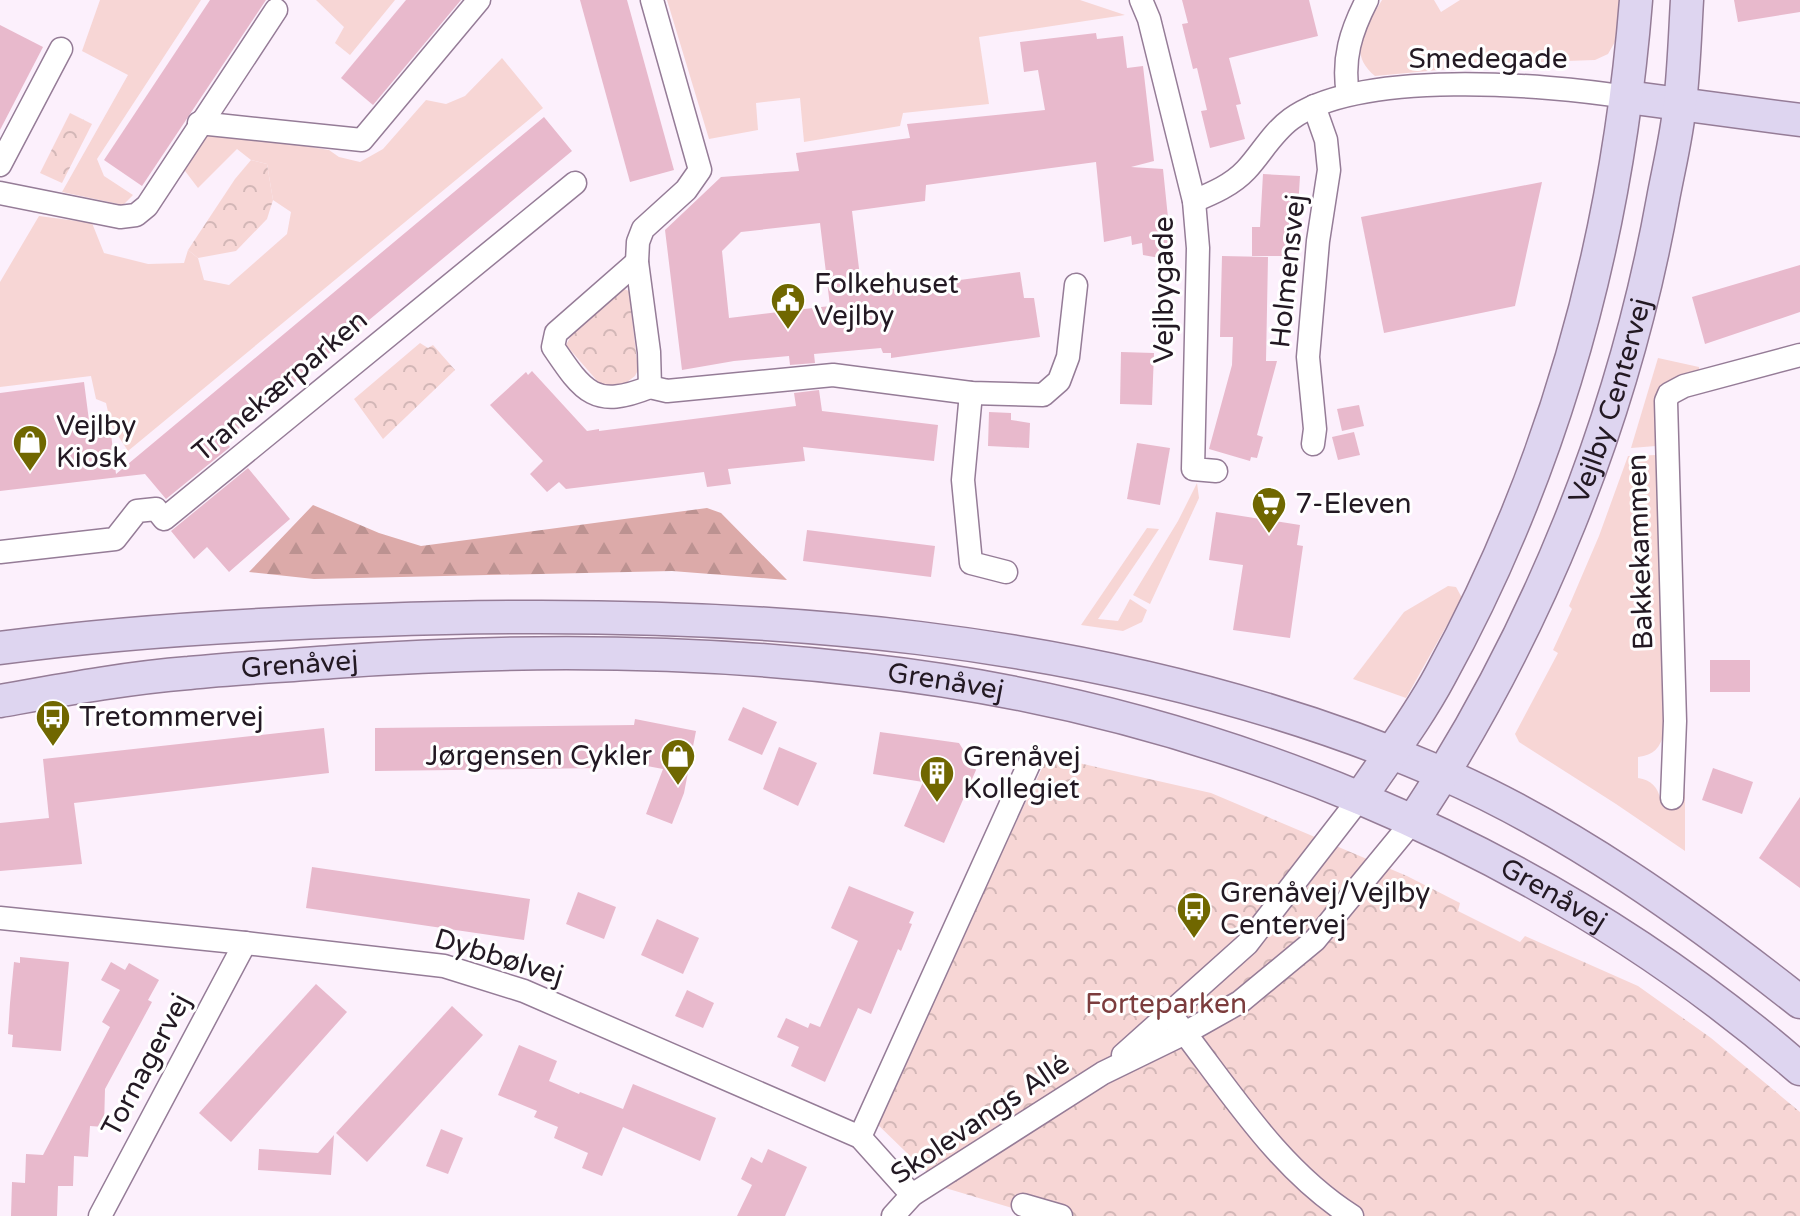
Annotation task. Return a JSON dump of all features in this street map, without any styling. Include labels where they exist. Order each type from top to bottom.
[{"type":"main road","name":"Vejlby Centervej","points":[[1360,798],[1439,679],[1513,529],[1549,437],[1590,297],[1627,97],[1636,0]]},
{"type":"main road","name":"Vejlby Centervej","points":[[1413,821],[1443,774],[1527,619],[1567,535],[1596,453],[1624,365],[1654,249],[1680,105],[1687,0]]},
{"type":"main road","points":[[1627,97],[1800,120]]},
{"type":"main road","name":"Grenåvej","points":[[0,648],[181,628],[425,618],[608,618],[753,623],[871,633],[959,645],[1162,681],[1267,709],[1443,774],[1544,827],[1626,877],[1706,931],[1800,1002]]},
{"type":"main road","name":"Grenåvej","points":[[0,701],[185,673],[456,654],[607,653],[751,659],[869,670],[1047,701],[1142,724],[1236,753],[1360,798],[1413,821],[1522,876],[1637,944],[1732,1013],[1800,1069]]},
{"type":"street","points":[[199,123],[362,140],[479,0]]},
{"type":"street","points":[[650,387],[649,352],[637,262],[638,242],[643,229],[686,190],[700,170],[652,0]]},
{"type":"street","name":"Vejlbygade","points":[[1141,0],[1149,19],[1194,201],[1198,248],[1193,469],[1216,471]]},
{"type":"street","points":[[1348,94],[1344,73],[1351,31],[1367,0]]},
{"type":"street","points":[[0,193],[120,217],[136,215],[147,206],[276,10]]},
{"type":"street","points":[[0,165],[61,49]]},
{"type":"street","name":"Smedegade","points":[[1194,201],[1227,186],[1246,171],[1271,138],[1290,120],[1314,106],[1348,94],[1471,85],[1574,89],[1627,97]]},
{"type":"street","name":"Holmensvej","points":[[1313,444],[1315,429],[1308,357],[1318,241],[1329,170],[1326,140],[1314,106]]},
{"type":"street","name":"Tranekærparken","points":[[0,552],[115,539],[137,511],[156,509],[164,519],[575,183]]},
{"type":"street","points":[[637,262],[556,333],[553,347],[582,384],[600,397],[622,398],[650,387],[667,391],[833,375],[971,393],[1043,395],[1059,381],[1068,357],[1076,285]]},
{"type":"street","name":"Bakkekammen","points":[[1672,798],[1675,721],[1666,401],[1669,394],[1684,386],[1800,355]]},
{"type":"street","points":[[971,393],[963,480],[971,563],[1006,572]]},
{"type":"street","points":[[860,1137],[1029,764]]},
{"type":"street","name":"Skolevangs Allé","points":[[1103,1073],[1247,944],[1360,798]]},
{"type":"street","name":"Skolevangs Allé","points":[[893,1216],[912,1195],[1103,1073],[1240,1002],[1315,940],[1413,821]]},
{"type":"street","name":"Dybbølvej","points":[[0,918],[444,966],[524,991],[860,1137],[912,1195]]},
{"type":"street","name":"Tornagervej","points":[[100,1216],[245,943]]},
{"type":"street","points":[[1169,1013],[1289,1164],[1329,1201],[1352,1216]]},
{"type":"street","points":[[1023,1205],[1061,1216]]},
{"type":"green space","points":[[100,0],[201,0],[97,159],[104,176],[133,195],[123,205],[62,192],[128,75],[82,51]]},
{"type":"green space","points":[[316,0],[395,0],[350,55],[335,43],[344,27]]},
{"type":"green space","points":[[667,0],[1080,0],[1125,15],[979,37],[989,104],[903,113],[900,126],[804,142],[800,98],[756,103],[758,130],[709,139]]},
{"type":"green space","points":[[1382,0],[1434,0],[1441,12],[1460,0],[1622,0],[1616,40],[1608,54],[1595,60],[1512,63],[1375,76],[1366,67],[1360,48],[1365,29]]},
{"type":"green space","points":[[502,58],[543,108],[128,451],[111,425],[106,403],[96,399],[91,376],[0,387],[0,282],[39,216],[92,223],[104,253],[148,264],[184,263],[188,250],[198,258],[204,280],[229,285],[287,234],[291,212],[273,200],[267,164],[251,160],[237,149],[198,188],[182,167],[202,137],[221,132],[329,150],[339,157],[360,162],[383,149],[426,100],[446,104],[465,96]]},
{"type":"green space","points":[[70,113],[92,124],[62,183],[40,173]]},
{"type":"green space","points":[[251,160],[267,164],[273,200],[267,219],[236,251],[198,258],[188,250]]},
{"type":"green space","points":[[624,289],[629,291],[638,370],[618,389],[599,383],[566,345],[572,334]]},
{"type":"green space","points":[[420,343],[428,348],[433,345],[455,370],[383,439],[354,399]]},
{"type":"green space","points":[[1658,358],[1699,367],[1700,374],[1655,402],[1656,446],[1631,448]]},
{"type":"green space","points":[[1656,455],[1664,733],[1656,750],[1638,757],[1638,778],[1653,785],[1661,800],[1678,799],[1680,759],[1685,760],[1685,851],[1519,742],[1515,734],[1558,653],[1553,650],[1572,609],[1569,606],[1628,456]]},
{"type":"green space","points":[[1197,483],[1199,498],[1150,604],[1133,595]]},
{"type":"green space","points":[[313,505],[379,533],[421,546],[707,508],[721,513],[787,580],[672,571],[314,579],[249,572]]},
{"type":"green space","points":[[1147,528],[1159,529],[1098,619],[1118,621],[1130,599],[1147,610],[1142,622],[1123,631],[1081,625]]},
{"type":"green space","points":[[1448,586],[1456,587],[1461,600],[1406,698],[1353,679],[1404,612]]},
{"type":"green space","name":"Forteparken","points":[[1048,756],[1211,793],[1407,876],[1460,903],[1458,911],[1520,942],[1525,936],[1638,986],[1711,1038],[1800,1112],[1800,1216],[1039,1216],[942,1187],[873,1120]]},
{"type":"building","points":[[210,0],[266,0],[142,186],[104,160]]},
{"type":"building","points":[[406,0],[461,0],[373,105],[341,78]]},
{"type":"building","points":[[580,0],[627,0],[674,170],[630,182]]},
{"type":"building","points":[[1182,0],[1309,0],[1318,36],[1229,58],[1241,104],[1236,105],[1245,139],[1210,148],[1201,111],[1207,110],[1182,24],[1188,23]]},
{"type":"building","points":[[1734,0],[1800,0],[1800,12],[1738,22]]},
{"type":"building","points":[[0,25],[43,47],[0,130]]},
{"type":"building","points":[[1096,33],[1097,39],[1123,36],[1127,68],[1143,66],[1154,161],[1131,167],[1163,169],[1171,247],[1163,248],[1165,259],[1143,255],[1142,243],[1132,245],[1131,236],[1104,242],[1096,162],[926,185],[925,201],[852,211],[862,293],[1020,272],[1024,298],[1034,298],[1040,337],[891,358],[891,353],[883,353],[881,348],[814,354],[815,363],[790,365],[789,356],[682,370],[665,230],[721,177],[799,171],[796,153],[910,138],[907,124],[1045,110],[1038,70],[1024,72],[1020,42]],"holes":[[[820,223],[830,306],[729,318],[722,251],[741,232]]]},
{"type":"building","points":[[544,117],[572,151],[225,440],[230,447],[166,499],[145,474],[0,491],[0,393],[84,382],[91,436],[111,434],[116,474]]},
{"type":"building","points":[[1263,174],[1300,176],[1298,208],[1289,208],[1289,256],[1252,256],[1252,227],[1260,227]]},
{"type":"building","points":[[1542,182],[1515,306],[1384,333],[1361,217]]},
{"type":"building","points":[[1222,256],[1268,257],[1266,361],[1277,361],[1257,435],[1263,437],[1257,458],[1251,457],[1250,461],[1209,449],[1232,365],[1233,337],[1220,337]]},
{"type":"building","points":[[1800,265],[1800,312],[1705,344],[1692,297]]},
{"type":"building","points":[[1121,352],[1154,353],[1152,405],[1120,404]]},
{"type":"building","points":[[532,371],[587,431],[796,406],[794,393],[819,390],[822,411],[938,425],[934,461],[803,447],[805,461],[728,469],[731,484],[707,487],[704,472],[566,489],[559,482],[547,492],[530,474],[543,461],[490,405],[526,372],[528,375]]},
{"type":"building","points":[[1359,405],[1364,426],[1342,431],[1337,409]]},
{"type":"building","points":[[989,412],[1011,413],[1011,420],[1030,423],[1029,448],[988,446]]},
{"type":"building","points":[[1354,432],[1360,455],[1338,460],[1332,437]]},
{"type":"building","points":[[1137,443],[1170,448],[1160,505],[1127,499]]},
{"type":"building","points":[[248,468],[290,519],[229,572],[207,547],[194,559],[171,531]]},
{"type":"building","points":[[1216,512],[1300,525],[1297,545],[1303,546],[1290,638],[1233,630],[1243,565],[1209,560]]},
{"type":"building","points":[[807,530],[935,546],[931,577],[803,561]]},
{"type":"building","points":[[1710,660],[1750,660],[1750,692],[1710,692]]},
{"type":"building","points":[[743,707],[777,722],[762,755],[728,740]]},
{"type":"building","points":[[635,719],[696,731],[684,793],[672,824],[646,814],[663,769],[599,757],[599,768],[375,771],[375,728],[634,725]]},
{"type":"building","points":[[324,728],[329,773],[74,803],[82,864],[0,871],[0,823],[49,818],[43,759]]},
{"type":"building","name":"Grenåvej Kollegiet","points":[[880,732],[959,743],[976,770],[944,843],[904,826],[923,782],[873,774]]},
{"type":"building","points":[[779,747],[817,763],[798,806],[763,789]]},
{"type":"building","points":[[1713,768],[1753,782],[1742,814],[1702,800]]},
{"type":"building","points":[[1800,797],[1800,888],[1759,858]]},
{"type":"building","points":[[312,867],[530,899],[524,940],[306,908]]},
{"type":"building","points":[[849,886],[914,912],[901,951],[898,949],[871,1014],[858,1008],[825,1082],[791,1066],[799,1047],[777,1037],[786,1018],[808,1028],[810,1023],[820,1027],[858,941],[831,928]]},
{"type":"building","points":[[578,892],[616,907],[604,939],[566,924]]},
{"type":"building","points":[[657,919],[699,938],[683,974],[641,955]]},
{"type":"building","points":[[20,957],[69,962],[61,1051],[12,1047],[13,1035],[8,1034],[10,1003],[14,962],[20,963]]},
{"type":"building","points":[[111,962],[125,970],[129,963],[159,980],[148,1000],[152,1002],[105,1089],[104,1127],[90,1126],[88,1157],[74,1156],[73,1186],[58,1186],[57,1216],[11,1216],[12,1182],[25,1183],[26,1154],[43,1155],[110,1027],[102,1022],[120,990],[101,980]]},
{"type":"building","points":[[316,984],[347,1012],[231,1142],[199,1113]]},
{"type":"building","points":[[687,990],[714,1003],[703,1028],[675,1016]]},
{"type":"building","points":[[452,1006],[483,1035],[367,1162],[336,1133]]},
{"type":"building","points":[[519,1045],[557,1061],[549,1081],[579,1094],[623,1109],[633,1084],[716,1118],[700,1161],[623,1127],[602,1176],[582,1168],[588,1153],[554,1138],[558,1127],[534,1117],[537,1111],[498,1095]]},
{"type":"building","points":[[441,1129],[463,1138],[448,1174],[426,1166]]},
{"type":"building","points":[[334,1135],[331,1175],[258,1170],[259,1149],[318,1153]]},
{"type":"building","points":[[768,1149],[807,1167],[785,1216],[737,1216],[752,1185],[741,1179],[751,1157],[762,1163]]},
{"type":"place","name":"Folkehuset Vejlby","points":[[788,331]]},
{"type":"place","name":"Vejlby Kiosk","points":[[30,473]]},
{"type":"place","name":"7-Eleven","points":[[1269,535]]},
{"type":"place","name":"Tretommervej","points":[[53,748]]},
{"type":"place","name":"Jørgensen Cykler","points":[[678,787]]},
{"type":"place","name":"Grenåvej Kollegiet","points":[[937,804]]},
{"type":"place","name":"Grenåvej/Vejlby Centervej","points":[[1194,940]]}]
